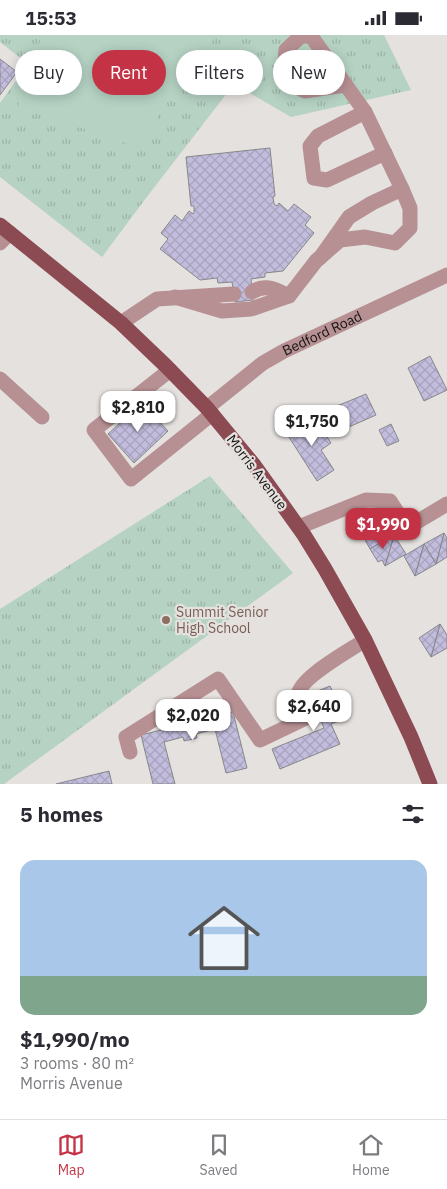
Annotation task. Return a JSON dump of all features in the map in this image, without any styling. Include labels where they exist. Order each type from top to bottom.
[{"type":"main road","name":"Morris Avenue","points":[[3,234],[121,323],[210,411],[254,465],[299,527],[365,640],[412,737],[430,784]]},
{"type":"street","points":[[320,258],[340,240],[365,237],[395,243],[410,228],[410,208],[402,189],[365,112],[346,85]]},
{"type":"street","points":[[365,112],[318,137],[310,146],[314,178],[327,181],[384,153]]},
{"type":"street","points":[[175,297],[222,311],[250,309],[289,296],[320,258],[349,217],[372,203],[402,189]]},
{"type":"street","name":"Bedford Road","points":[[170,370],[94,429],[131,479],[185,435],[263,363],[284,351],[447,275]]},
{"type":"street","points":[[252,292],[259,288],[271,288],[289,296]]},
{"type":"street","points":[[121,323],[157,299],[234,294]]},
{"type":"street","points":[[0,379],[42,417]]},
{"type":"street","points":[[299,527],[366,500],[390,501],[402,521],[415,523],[447,504]]},
{"type":"street","points":[[130,752],[126,737],[218,679],[260,740],[308,717],[298,697],[297,693],[300,688],[312,675],[365,640]]},
{"type":"green space","points":[[0,35],[384,35],[411,90],[291,117],[253,95],[263,95],[263,50],[176,50],[176,95],[226,95],[102,257],[0,177],[0,103],[15,82],[15,95],[82,95],[82,50],[15,50],[15,54],[0,42]]},
{"type":"green space","points":[[42,35],[217,35],[206,50],[176,50],[176,89],[170,97],[166,95],[166,50],[92,50],[92,95],[165,95],[146,150],[18,106],[22,95],[82,95],[82,50],[37,50]]},
{"type":"green space","name":"Summit Senior High School","points":[[210,476],[293,573],[4,784],[0,784],[0,609]]},
{"type":"building","points":[[0,59],[15,70],[15,75],[0,95]]},
{"type":"building","points":[[270,148],[275,196],[273,197],[274,204],[277,206],[279,203],[288,211],[294,204],[311,217],[305,225],[314,233],[283,271],[265,273],[265,277],[251,279],[253,300],[235,302],[232,282],[218,283],[217,278],[200,280],[160,249],[168,239],[161,233],[175,215],[182,221],[189,211],[193,214],[194,212],[194,206],[191,206],[186,157]]},
{"type":"building","points":[[430,356],[447,390],[424,401],[408,368]]},
{"type":"building","points":[[366,394],[376,415],[342,430],[332,408]]},
{"type":"building","points":[[142,403],[168,431],[134,463],[108,434]]},
{"type":"building","points":[[314,417],[331,443],[321,450],[334,470],[317,481],[287,434]]},
{"type":"building","points":[[391,424],[399,441],[387,446],[379,430]]},
{"type":"building","points":[[382,513],[394,535],[361,524]]},
{"type":"building","points":[[361,524],[394,535],[370,549],[362,534],[366,532]]},
{"type":"building","points":[[444,533],[447,538],[447,557],[436,564]]},
{"type":"building","points":[[444,533],[436,564],[424,544]]},
{"type":"building","points":[[394,535],[406,554],[385,566]]},
{"type":"building","points":[[394,535],[385,566],[382,560],[378,562],[370,549]]},
{"type":"building","points":[[424,544],[415,576],[404,556]]},
{"type":"building","points":[[424,544],[436,564],[415,576]]},
{"type":"building","points":[[440,624],[447,635],[447,648],[431,657]]},
{"type":"building","points":[[440,624],[431,657],[419,638]]},
{"type":"building","points":[[330,686],[335,697],[338,695],[342,706],[339,707],[344,719],[331,724],[340,744],[280,769],[272,749],[324,728],[310,694]]},
{"type":"building","points":[[211,707],[213,717],[233,712],[247,768],[226,773],[215,729],[196,734],[197,738],[184,741],[183,737],[164,742],[175,784],[153,784],[141,735],[161,730],[159,720]]},
{"type":"building","points":[[109,771],[112,784],[56,784]]},
{"type":"place","name":"Summit Senior High School","points":[[166,620]]}]
